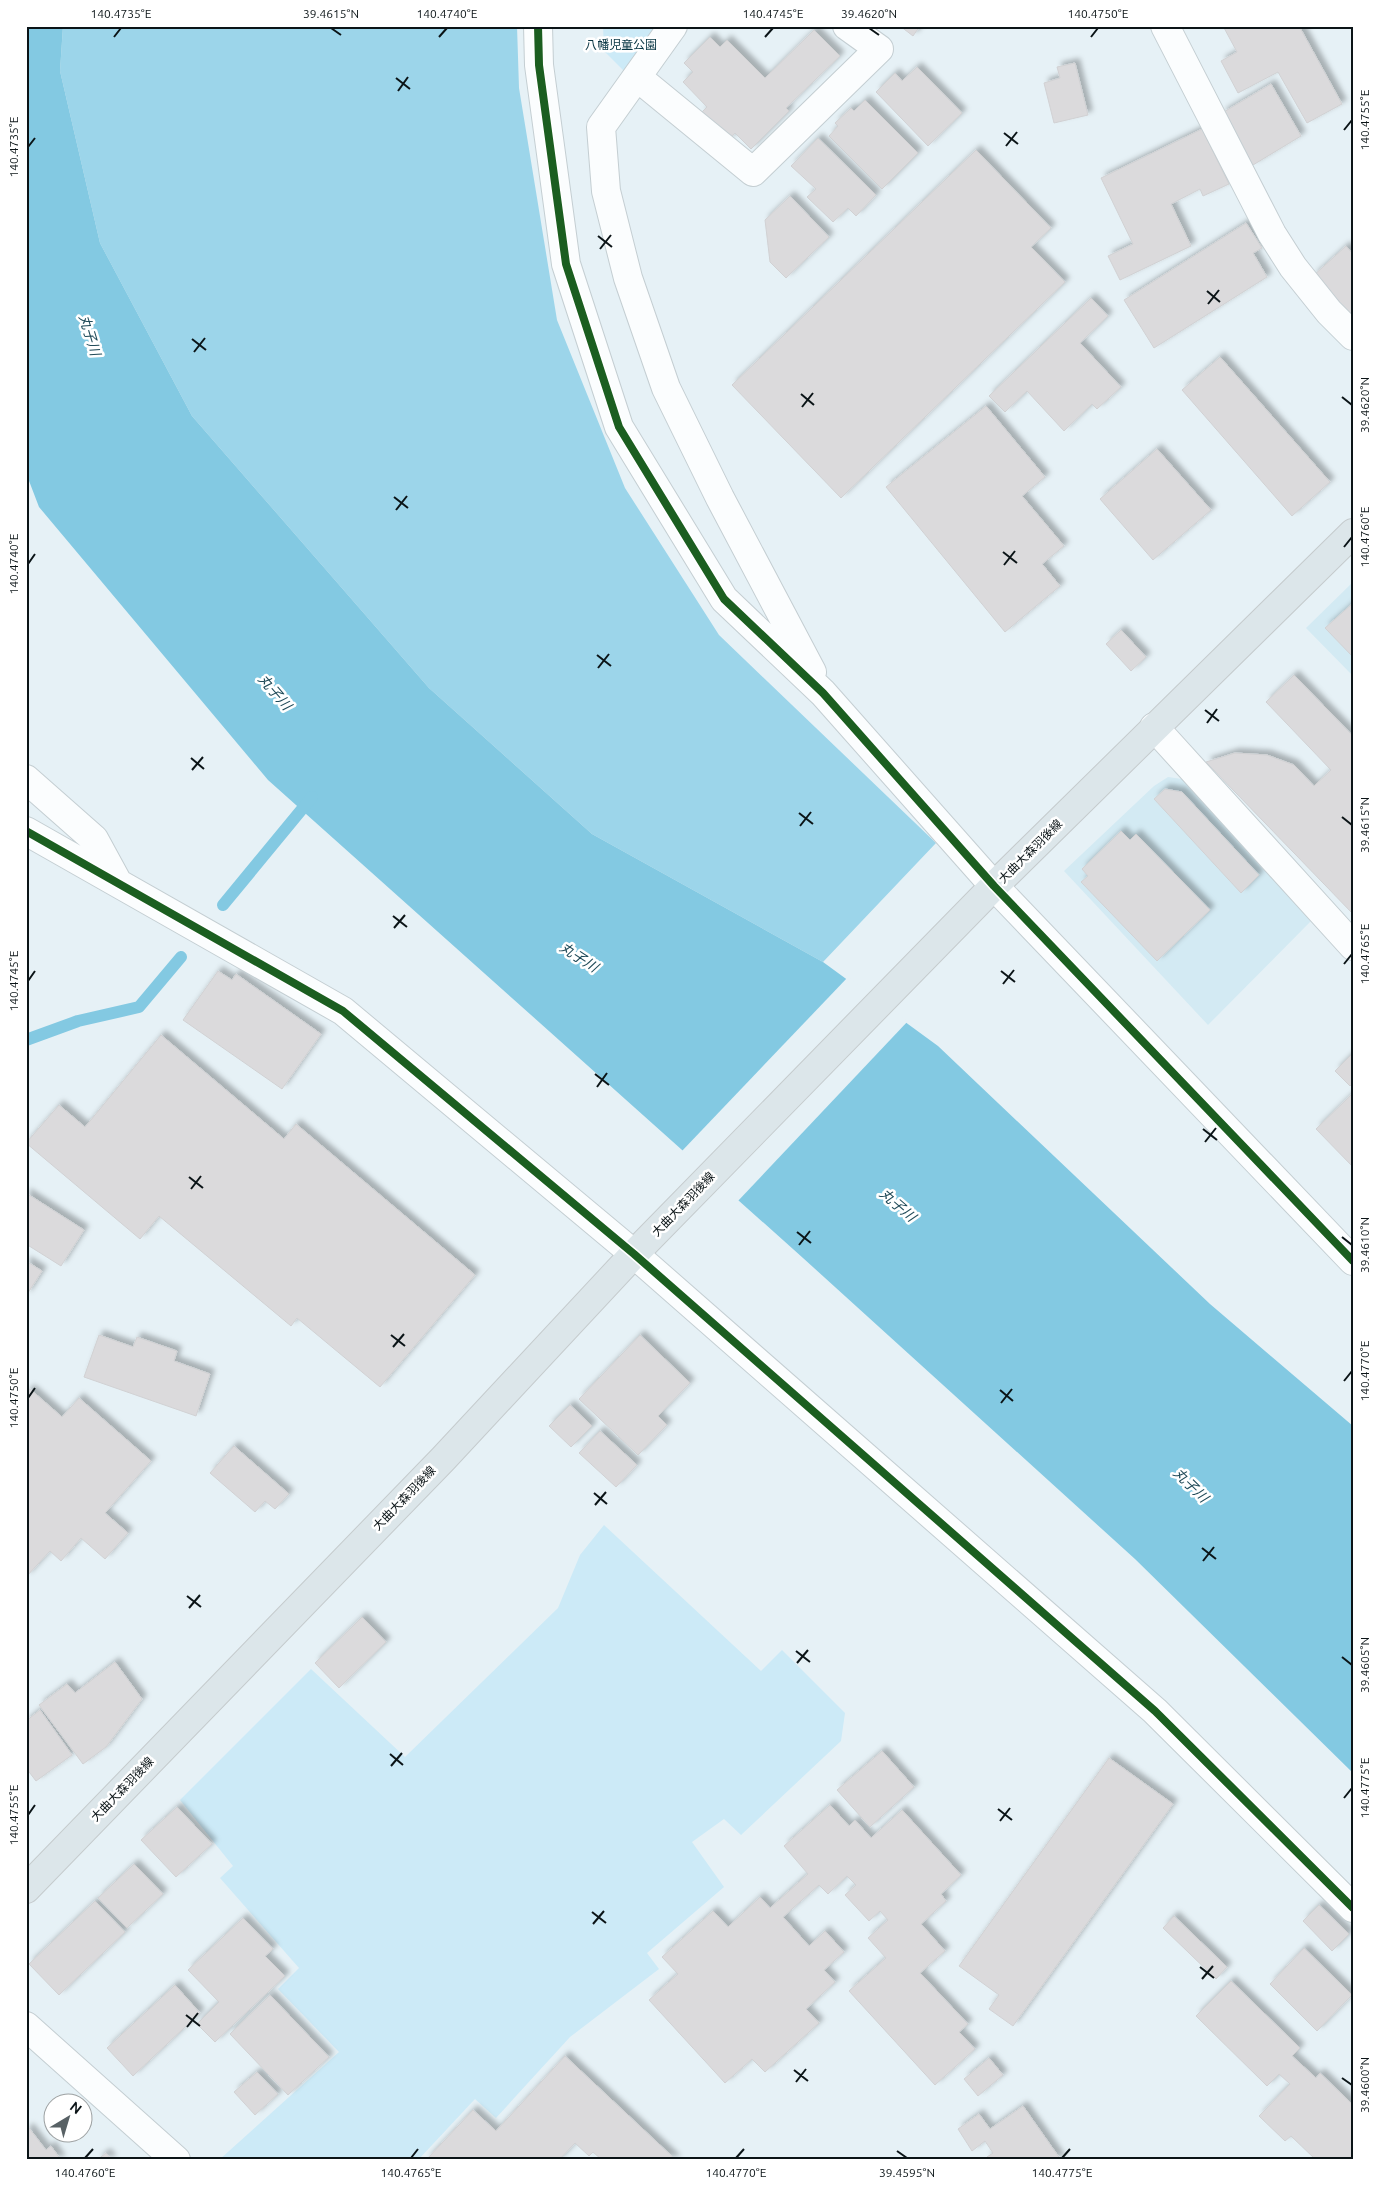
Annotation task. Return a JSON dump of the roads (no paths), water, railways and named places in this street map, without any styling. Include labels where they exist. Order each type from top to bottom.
[{"type":"main road","name":"大曲大森羽後線","points":[[26,1889],[443,1458],[634,1254],[994,886],[1353,533]]},
{"type":"street","points":[[538,26],[539,65],[566,264],[619,427],[724,599],[823,693],[994,886],[1353,1261]]},
{"type":"street","points":[[673,26],[601,127],[606,191],[628,278],[666,388],[720,498],[823,693]]},
{"type":"street","points":[[637,77],[753,172],[879,50],[847,26]]},
{"type":"street","points":[[1165,26],[1272,234],[1293,267],[1329,312],[1353,336]]},
{"type":"street","points":[[1154,727],[1353,946]]},
{"type":"street","points":[[26,779],[94,839],[118,883]]},
{"type":"street","points":[[26,831],[343,1011],[634,1254],[1155,1711],[1353,1908]]},
{"type":"street","points":[[26,2026],[176,2160]]},
{"type":"water","name":"丸子川","points":[[26,26],[63,26],[60,71],[100,243],[192,416],[429,688],[592,834],[823,962],[938,1046],[1210,1304],[1353,1426],[1353,1773],[1135,1559],[803,1258],[268,780],[39,507],[26,473]]},
{"type":"waterway","points":[[223,905],[312,797]]},
{"type":"waterway","points":[[26,1040],[78,1021],[139,1007],[181,957]]},
{"type":"park label","name":"八幡児童公園","points":[[621,44]]}]
